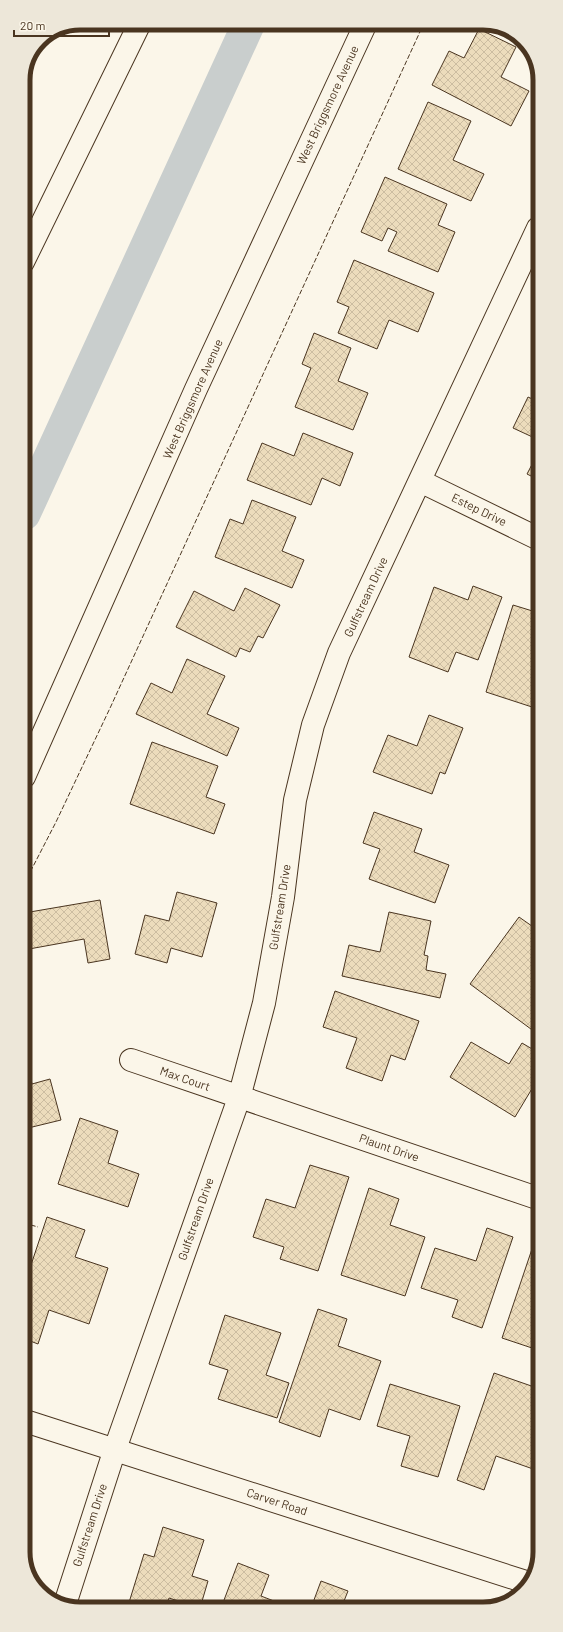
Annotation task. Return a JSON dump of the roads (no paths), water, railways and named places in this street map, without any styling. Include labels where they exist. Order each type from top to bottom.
[{"type":"street","points":[[30,248],[137,30]]},
{"type":"street","name":"West Briggsmore Avenue","points":[[30,763],[196,389],[363,30]]},
{"type":"street","name":"Gulfstream Drive","points":[[66,1600],[115,1449],[239,1098],[264,1003],[283,896],[295,800],[313,725],[339,654],[533,239]]},
{"type":"street","name":"Estep Drive","points":[[420,481],[533,536]]},
{"type":"street","name":"Max Court","points":[[131,1060],[239,1098]]},
{"type":"street","name":"Plaunt Drive","points":[[239,1098],[533,1197]]},
{"type":"street","name":"Carver Road","points":[[30,1423],[523,1581]]},
{"type":"waterway","points":[[30,501],[246,30]]}]
